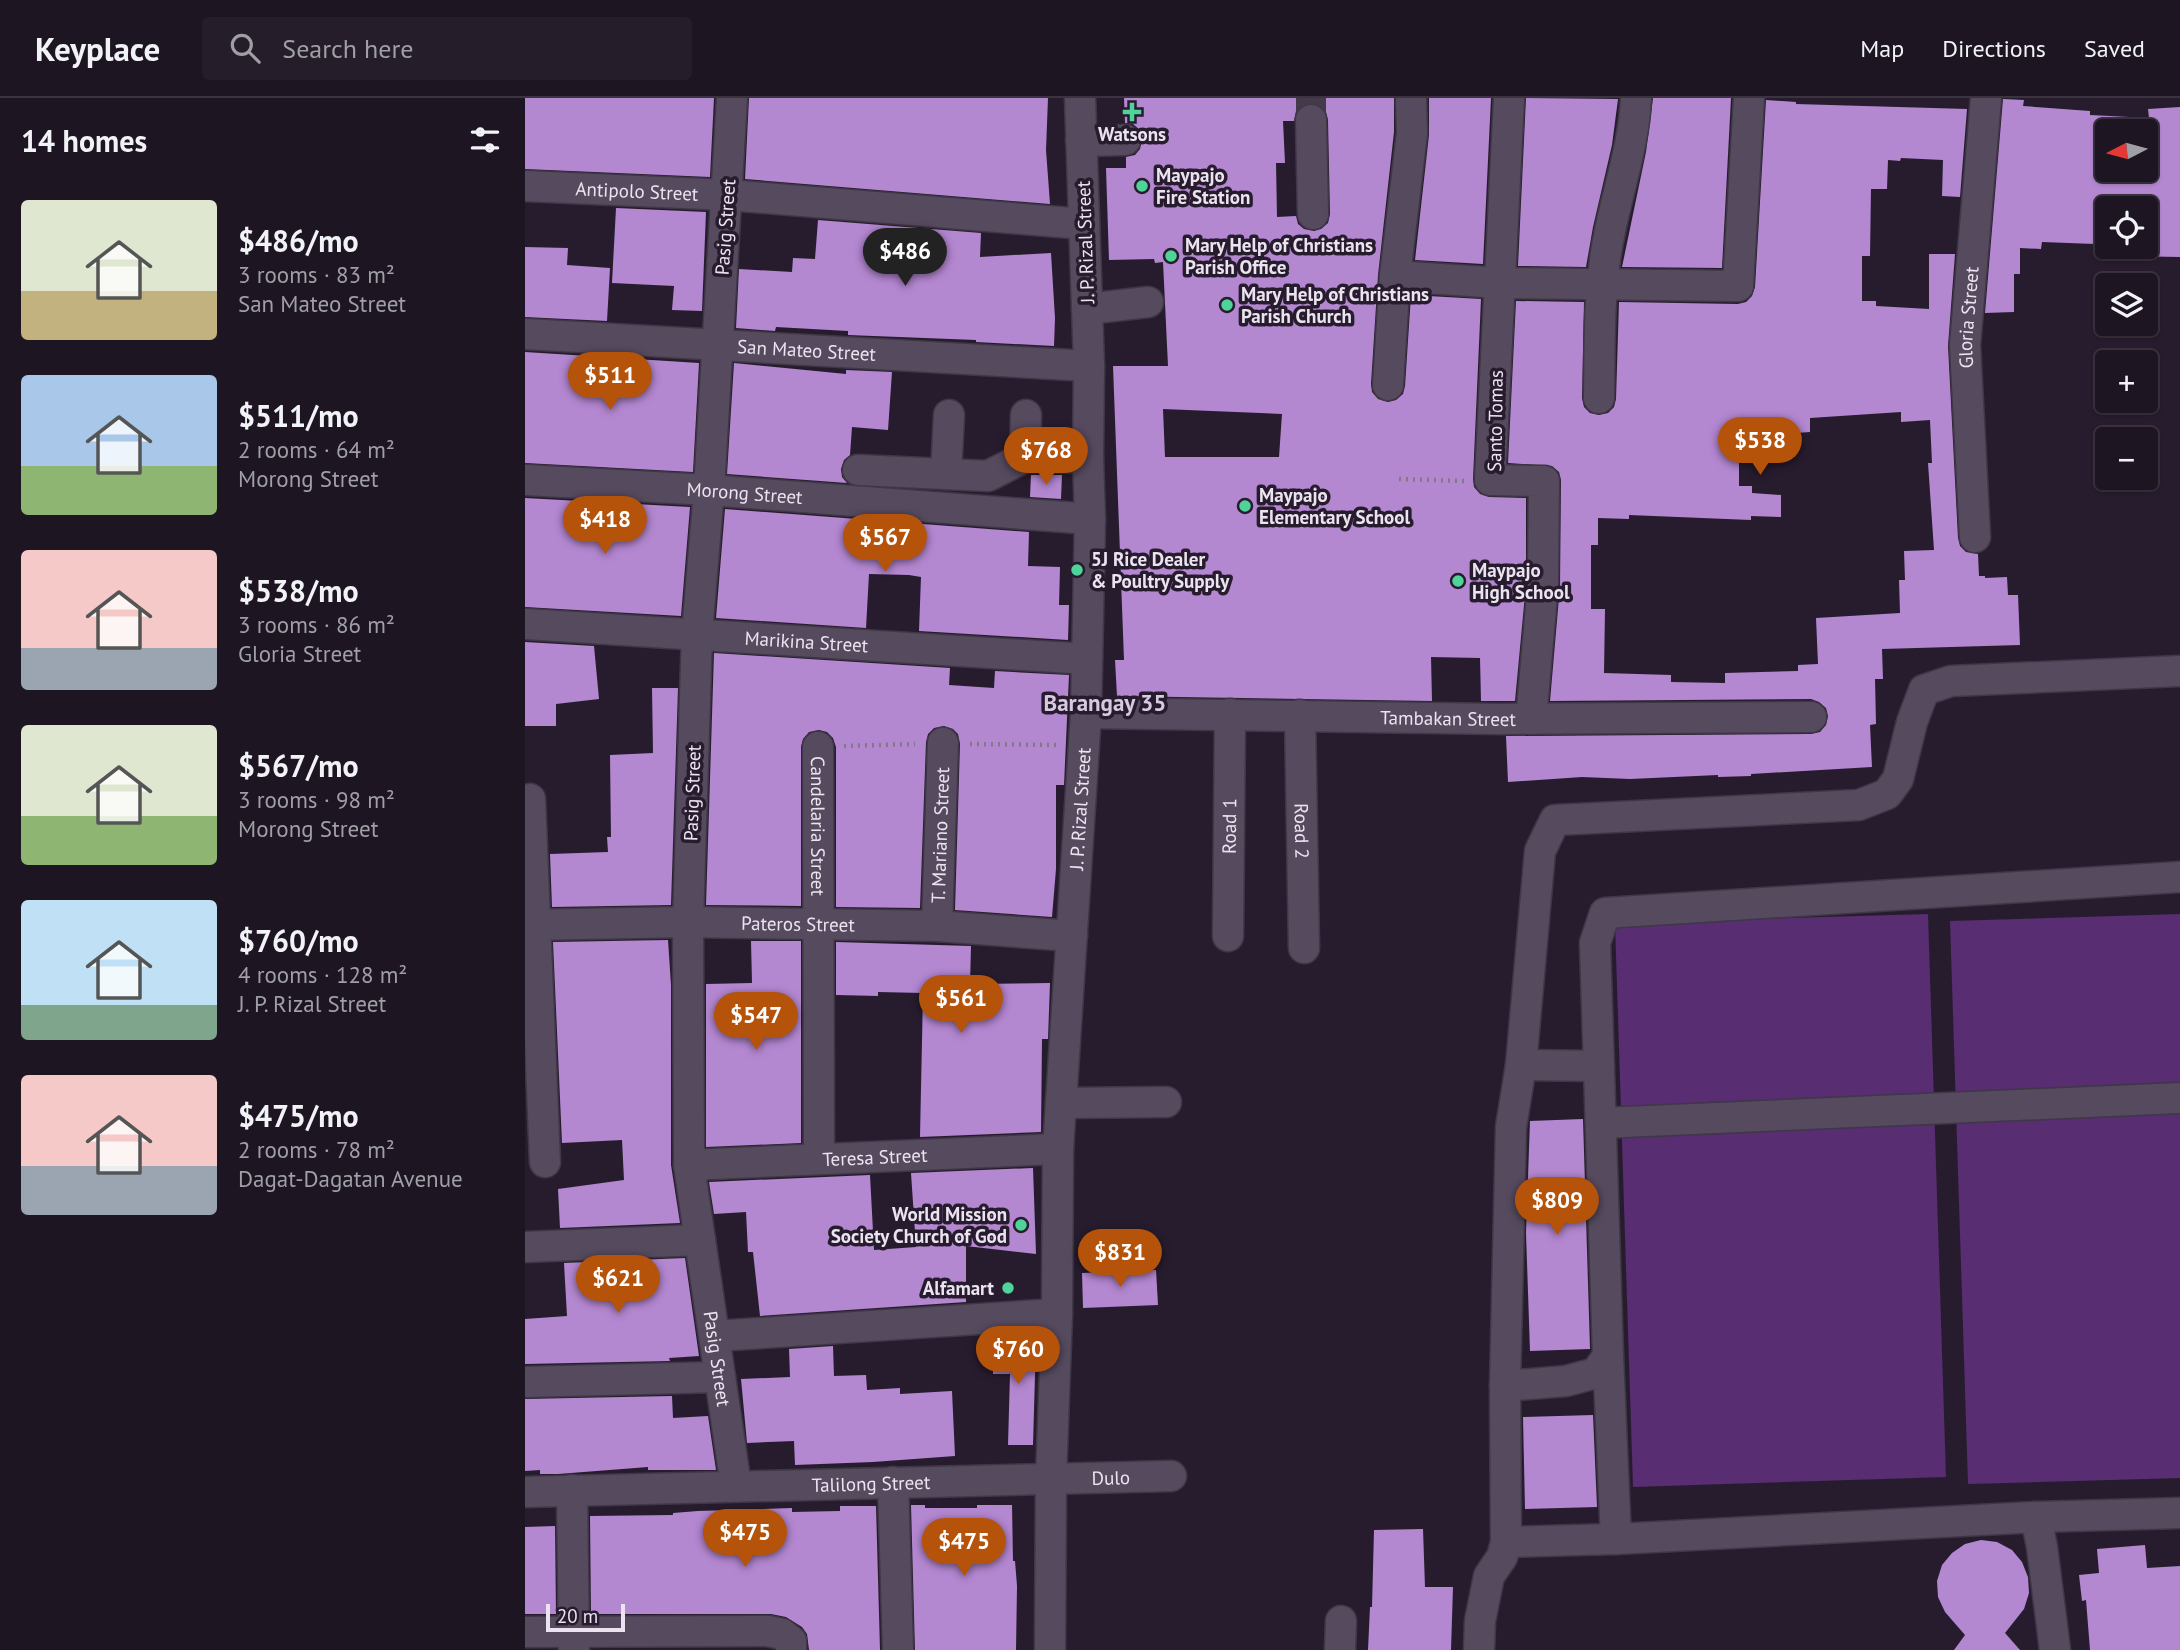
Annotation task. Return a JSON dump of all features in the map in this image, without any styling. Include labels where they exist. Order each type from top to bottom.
[{"type":"street","name":"Pasig Street","points":[[732,98],[709,490],[697,633],[688,922],[689,1165],[736,1486]]},
{"type":"street","name":"J. P. Rizal Street","points":[[1050,1650],[1058,1149],[1086,713],[1090,519],[1089,366],[1080,98]]},
{"type":"street","points":[[1388,385],[1395,276],[1412,133],[1411,98]]},
{"type":"street","name":"Santo Tomas","points":[[1509,98],[1490,480],[1544,481],[1543,585],[1531,719]]},
{"type":"street","points":[[1599,398],[1601,284],[1610,230],[1635,124],[1636,98]]},
{"type":"street","points":[[1395,276],[1500,283],[1738,286],[1749,98]]},
{"type":"street","name":"Gloria Street","points":[[1975,537],[1965,345],[1986,98]]},
{"type":"street","points":[[1311,120],[1313,214]]},
{"type":"street","points":[[1081,141],[1125,140]]},
{"type":"street","name":"Antipolo Street","points":[[525,186],[728,195],[1084,224]]},
{"type":"street","points":[[1087,309],[1148,302]]},
{"type":"street","name":"San Mateo Street","points":[[525,334],[1089,366]]},
{"type":"street","points":[[946,474],[949,415]]},
{"type":"street","points":[[1025,457],[1026,415]]},
{"type":"street","points":[[858,470],[988,476],[1025,457],[1088,458]]},
{"type":"street","name":"Morong Street","points":[[525,480],[709,490],[1090,519]]},
{"type":"street","name":"Marikina Street","points":[[525,624],[1087,659]]},
{"type":"street","points":[[1479,1650],[1480,1621],[1489,1576],[1502,1557],[1506,1542],[1505,1386],[1511,1127],[1521,1065],[1540,851],[1555,820],[1859,805],[1887,794],[1898,779],[1912,722],[1924,690],[1951,681],[2180,671]]},
{"type":"street","name":"Tambakan Street","points":[[1086,713],[1531,719],[1811,717]]},
{"type":"street","name":"Road 1","points":[[1229,936],[1230,714]]},
{"type":"street","name":"Road 2","points":[[1300,715],[1304,948]]},
{"type":"street","name":"T. Mariano Street","points":[[937,926],[943,743]]},
{"type":"street","name":"Candelaria Street","points":[[818,747],[819,1158]]},
{"type":"street","points":[[530,799],[529,925],[545,1162]]},
{"type":"street","points":[[1616,1539],[1595,943],[1605,913],[2180,877]]},
{"type":"street","name":"Pateros Street","points":[[529,925],[688,922],[937,926],[1072,936]]},
{"type":"street","points":[[1521,1065],[1599,1066]]},
{"type":"street","points":[[1601,1123],[2180,1098]]},
{"type":"street","points":[[1061,1103],[1166,1102]]},
{"type":"street","name":"Teresa Street","points":[[689,1165],[1058,1149]]},
{"type":"street","points":[[525,1247],[700,1240]]},
{"type":"street","points":[[715,1336],[1057,1314]]},
{"type":"street","points":[[1505,1386],[1566,1381],[1597,1373],[1608,1356]]},
{"type":"street","points":[[525,1382],[720,1377]]},
{"type":"street","name":"Dulo","points":[[1051,1478],[1171,1476]]},
{"type":"street","name":"Talilong Street","points":[[525,1492],[1051,1478]]},
{"type":"street","points":[[893,1482],[898,1650]]},
{"type":"street","points":[[572,1490],[574,1641]]},
{"type":"street","points":[[1506,1542],[1616,1539],[2036,1517],[2180,1513]]},
{"type":"street","points":[[2036,1517],[2055,1650]]},
{"type":"street","points":[[525,1632],[574,1641],[768,1631],[782,1634],[791,1641],[791,1650]]},
{"type":"path","points":[[1399,479],[1490,480]]},
{"type":"shaded area","points":[[1928,914],[1946,1477],[1633,1487],[1615,923]]},
{"type":"shaded area","points":[[2180,914],[2180,1478],[1968,1484],[1950,921]]},
{"type":"building","points":[[525,98],[714,98],[710,177],[525,169]]},
{"type":"building","points":[[749,98],[1048,98],[1046,150],[1050,204],[745,179]]},
{"type":"building","points":[[1124,98],[1394,98],[1394,132],[1378,275],[1372,392],[1378,399],[1388,402],[1403,394],[1411,295],[1481,299],[1474,487],[1480,494],[1489,497],[1526,498],[1526,584],[1515,701],[1481,701],[1480,658],[1431,657],[1432,701],[1117,696],[1115,660],[1124,660],[1113,366],[1168,366],[1163,262],[1155,263],[1154,259],[1109,260],[1106,168],[1126,168],[1126,157],[1135,155],[1142,140],[1140,130],[1133,124],[1125,123]],"holes":[[[1301,105],[1320,105],[1328,120],[1330,214],[1328,223],[1314,231],[1304,229],[1298,224],[1296,216],[1277,217],[1276,163],[1285,163],[1283,121],[1294,121],[1296,111]],[[1163,409],[1282,414],[1279,457],[1165,457]]]},
{"type":"building","points":[[1429,98],[1491,98],[1483,264],[1415,260],[1429,135]]},
{"type":"building","points":[[1526,98],[1618,99],[1612,145],[1586,267],[1518,266]]},
{"type":"building","points":[[1653,98],[1731,98],[1722,268],[1622,267],[1646,152]]},
{"type":"building","points":[[2003,99],[2024,100],[2023,106],[2090,111],[2090,115],[2149,118],[2148,109],[2180,107],[2180,257],[2158,257],[2158,196],[2095,196],[2095,244],[2042,242],[2041,249],[2020,248],[2020,274],[2014,274],[2014,312],[1985,313]]},
{"type":"building","points":[[1766,100],[1796,104],[1967,109],[1960,197],[1942,196],[1943,160],[1888,160],[1887,189],[1871,189],[1870,256],[1862,256],[1862,301],[1876,301],[1876,306],[1929,309],[1929,254],[1955,254],[1948,346],[1958,538],[1960,546],[1966,552],[1978,554],[1979,576],[2007,577],[2008,595],[2018,595],[2020,645],[1882,649],[1883,679],[1875,679],[1876,724],[1870,725],[1872,767],[1751,776],[1630,779],[1582,777],[1508,782],[1506,736],[1811,734],[1820,732],[1826,725],[1826,708],[1811,699],[1550,701],[1560,586],[1561,480],[1559,472],[1552,466],[1508,463],[1516,301],[1584,302],[1582,398],[1584,407],[1590,413],[1599,415],[1608,413],[1614,407],[1616,399],[1619,302],[1738,304],[1746,302],[1752,296],[1755,287]],"holes":[[[1901,412],[1901,422],[1930,420],[1932,463],[1928,463],[1934,550],[1904,551],[1905,580],[1899,580],[1900,613],[1816,618],[1818,664],[1798,665],[1798,671],[1725,673],[1725,683],[1671,682],[1671,675],[1604,673],[1605,609],[1591,609],[1591,545],[1598,545],[1598,518],[1629,519],[1629,515],[1751,520],[1751,516],[1781,517],[1781,495],[1752,493],[1752,486],[1739,486],[1739,445],[1742,445],[1742,437],[1810,432],[1810,418]]]},
{"type":"building","points":[[616,208],[706,212],[702,311],[672,310],[674,286],[612,283]]},
{"type":"building","points":[[818,220],[981,233],[980,257],[1051,253],[1054,346],[848,335],[848,331],[736,328],[739,269],[792,272],[793,258],[815,259]]},
{"type":"building","points":[[525,247],[568,248],[567,265],[610,268],[607,321],[525,317]]},
{"type":"building","points":[[525,352],[699,363],[693,472],[525,463]]},
{"type":"building","points":[[734,363],[846,374],[846,370],[892,372],[888,430],[852,427],[850,455],[844,460],[841,469],[842,477],[847,483],[727,474]]},
{"type":"building","points":[[1031,475],[1062,475],[1061,499],[1030,497]]},
{"type":"building","points":[[525,498],[690,507],[681,616],[525,607]]},
{"type":"building","points":[[725,509],[1029,532],[1028,566],[1060,567],[1059,605],[1069,605],[1068,640],[919,631],[921,577],[909,575],[869,574],[866,628],[716,618]]},
{"type":"building","points":[[525,642],[594,646],[599,699],[556,704],[556,726],[525,726]]},
{"type":"building","points":[[714,653],[950,668],[949,685],[994,688],[995,671],[1069,675],[1064,785],[1056,785],[1056,869],[1052,917],[955,910],[960,744],[958,734],[944,726],[934,728],[928,734],[926,742],[920,908],[836,907],[836,747],[827,732],[819,730],[809,732],[801,747],[801,906],[706,905]]},
{"type":"building","points":[[652,688],[678,688],[671,905],[552,907],[550,854],[608,852],[607,837],[611,837],[610,755],[653,753]]},
{"type":"building","points":[[668,940],[671,985],[671,1165],[680,1223],[560,1228],[558,1189],[624,1180],[622,1140],[562,1143],[553,942]]},
{"type":"building","points":[[751,941],[801,941],[801,1143],[706,1147],[706,984],[752,983]]},
{"type":"building","points":[[836,942],[971,946],[970,984],[1050,983],[1048,1039],[1042,1039],[1041,1132],[920,1137],[923,993],[836,995]]},
{"type":"building","points":[[1583,1119],[1590,1349],[1530,1351],[1526,1233],[1530,1121]]},
{"type":"building","points":[[1033,1168],[1036,1254],[966,1246],[966,1302],[760,1316],[753,1252],[748,1252],[746,1212],[714,1214],[709,1182],[870,1175],[874,1250],[916,1247],[911,1173]]},
{"type":"building","points":[[685,1258],[699,1356],[669,1358],[670,1361],[525,1364],[525,1319],[567,1316],[564,1263]]},
{"type":"building","points":[[1156,1270],[1158,1305],[1083,1308],[1082,1273]]},
{"type":"building","points":[[993,1340],[1036,1340],[1033,1445],[1008,1445],[1010,1374],[993,1374]]},
{"type":"building","points":[[833,1346],[834,1376],[866,1375],[867,1390],[900,1388],[900,1394],[952,1391],[955,1456],[795,1465],[794,1441],[747,1443],[741,1379],[790,1377],[789,1349]]},
{"type":"building","points":[[672,1396],[673,1418],[708,1416],[716,1470],[648,1470],[648,1467],[558,1474],[540,1474],[540,1470],[525,1471],[525,1399]]},
{"type":"building","points":[[1593,1415],[1597,1507],[1525,1509],[1523,1417]]},
{"type":"building","points":[[911,1505],[925,1505],[925,1508],[977,1508],[977,1505],[1012,1505],[1013,1561],[1017,1586],[1016,1650],[915,1650]]},
{"type":"building","points":[[840,1506],[876,1506],[880,1650],[809,1650],[807,1634],[802,1627],[786,1617],[771,1614],[591,1614],[590,1516],[673,1515],[698,1511],[792,1508],[792,1512],[840,1511]]},
{"type":"building","points":[[555,1526],[556,1614],[525,1614],[525,1527]]},
{"type":"building","points":[[1423,1529],[1425,1587],[1453,1587],[1451,1650],[1368,1650],[1374,1530]]},
{"type":"building","points":[[1981,1540],[1997,1542],[2012,1550],[2022,1562],[2028,1577],[2029,1593],[2024,1609],[2005,1633],[2020,1650],[1954,1650],[1965,1635],[1945,1612],[1938,1597],[1937,1581],[1942,1565],[1952,1553],[1965,1544]]},
{"type":"building","points":[[2145,1545],[2147,1568],[2180,1566],[2180,1650],[2090,1650],[2086,1600],[2082,1601],[2079,1575],[2099,1573],[2097,1549]]},
{"type":"tunnel","points":[[1311,98],[1311,120]]},
{"type":"place","name":"Watsons","points":[[1132,112]]},
{"type":"place","name":"Maypajo Fire Station","points":[[1142,186]]},
{"type":"place","name":"Mary Help of Christians Parish Office","points":[[1171,256]]},
{"type":"place","name":"Mary Help of Christians Parish Church","points":[[1227,305]]},
{"type":"place","name":"Maypajo Elementary School","points":[[1245,506]]},
{"type":"place","name":"5J Rice Dealer & Poultry Supply","points":[[1077,570]]},
{"type":"place","name":"Maypajo High School","points":[[1458,581]]},
{"type":"place","name":"World Mission Society Church of God","points":[[1021,1225]]},
{"type":"place","name":"Alfamart","points":[[1008,1288]]},
{"type":"district","name":"Barangay 35","points":[[1105,703]]}]
